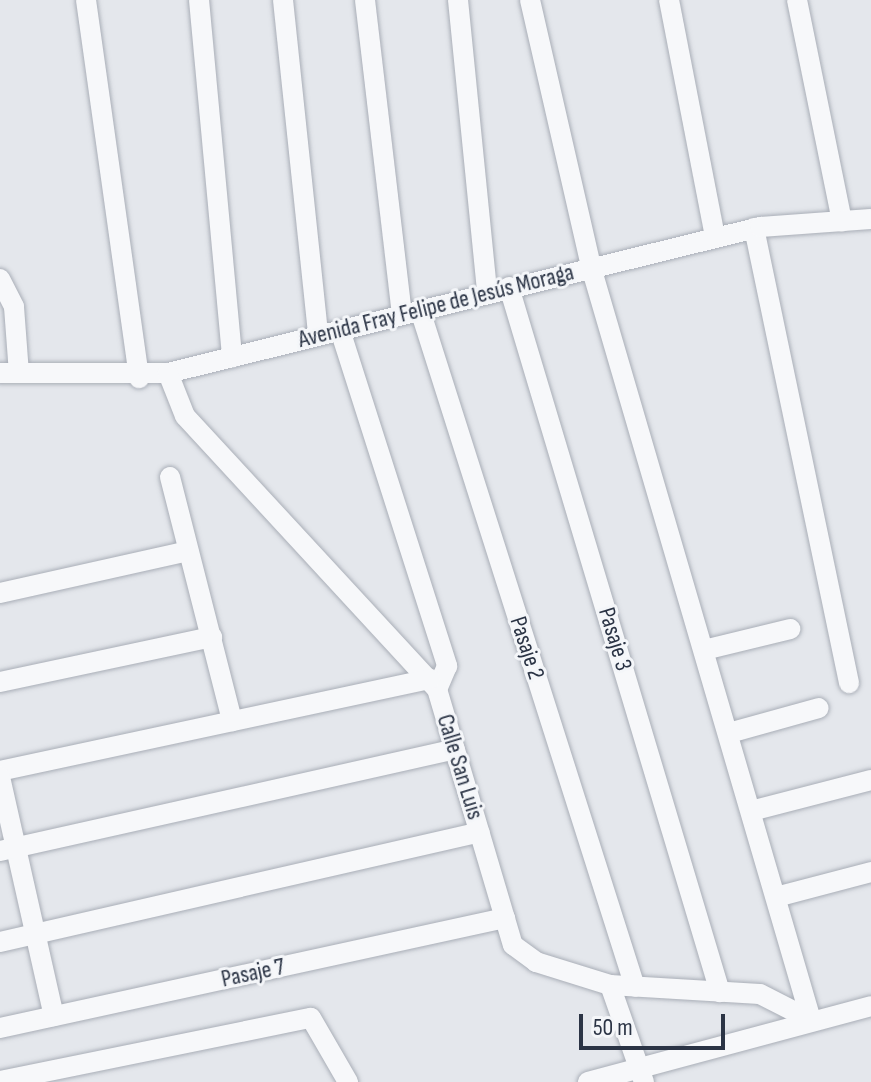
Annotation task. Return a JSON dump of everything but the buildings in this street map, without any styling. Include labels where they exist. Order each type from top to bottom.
[{"type":"street","points":[[86,0],[139,378]]},
{"type":"street","points":[[199,0],[232,357]]},
{"type":"street","points":[[283,0],[318,335]]},
{"type":"street","points":[[365,0],[411,312]]},
{"type":"street","points":[[458,0],[487,293]]},
{"type":"street","points":[[530,0],[591,267],[811,1020]]},
{"type":"street","points":[[669,0],[715,237]]},
{"type":"street","points":[[797,0],[842,221]]},
{"type":"street","name":"Avenida Fray Felipe de Jesús Moraga","points":[[10,373],[139,378],[168,373],[754,228],[871,219]]},
{"type":"street","points":[[754,228],[849,683]]},
{"type":"street","points":[[0,279],[14,307],[10,373]]},
{"type":"street","name":"Pasaje 3","points":[[509,287],[720,992]]},
{"type":"street","name":"Pasaje 2","points":[[411,312],[635,987]]},
{"type":"street","points":[[63,1014],[8,849],[0,774],[232,721],[433,684],[447,666],[340,330]]},
{"type":"street","name":"Calle San Luis","points":[[168,373],[185,416],[433,684],[513,945],[536,962],[610,985],[760,994],[811,1020]]},
{"type":"street","points":[[170,477],[232,721]]},
{"type":"street","points":[[0,593],[188,551]]},
{"type":"street","points":[[704,650],[790,629]]},
{"type":"street","points":[[0,682],[212,637]]},
{"type":"street","points":[[729,733],[819,708]]},
{"type":"street","points":[[8,849],[455,749]]},
{"type":"street","points":[[751,811],[871,780]]},
{"type":"street","points":[[0,942],[480,832]]},
{"type":"street","points":[[776,897],[871,872]]},
{"type":"street","name":"Pasaje 7","points":[[0,1028],[505,918]]},
{"type":"street","points":[[610,985],[642,1074]]},
{"type":"street","points":[[588,1082],[642,1074],[811,1020],[871,1006]]},
{"type":"street","points":[[0,1081],[311,1018],[348,1082]]}]
